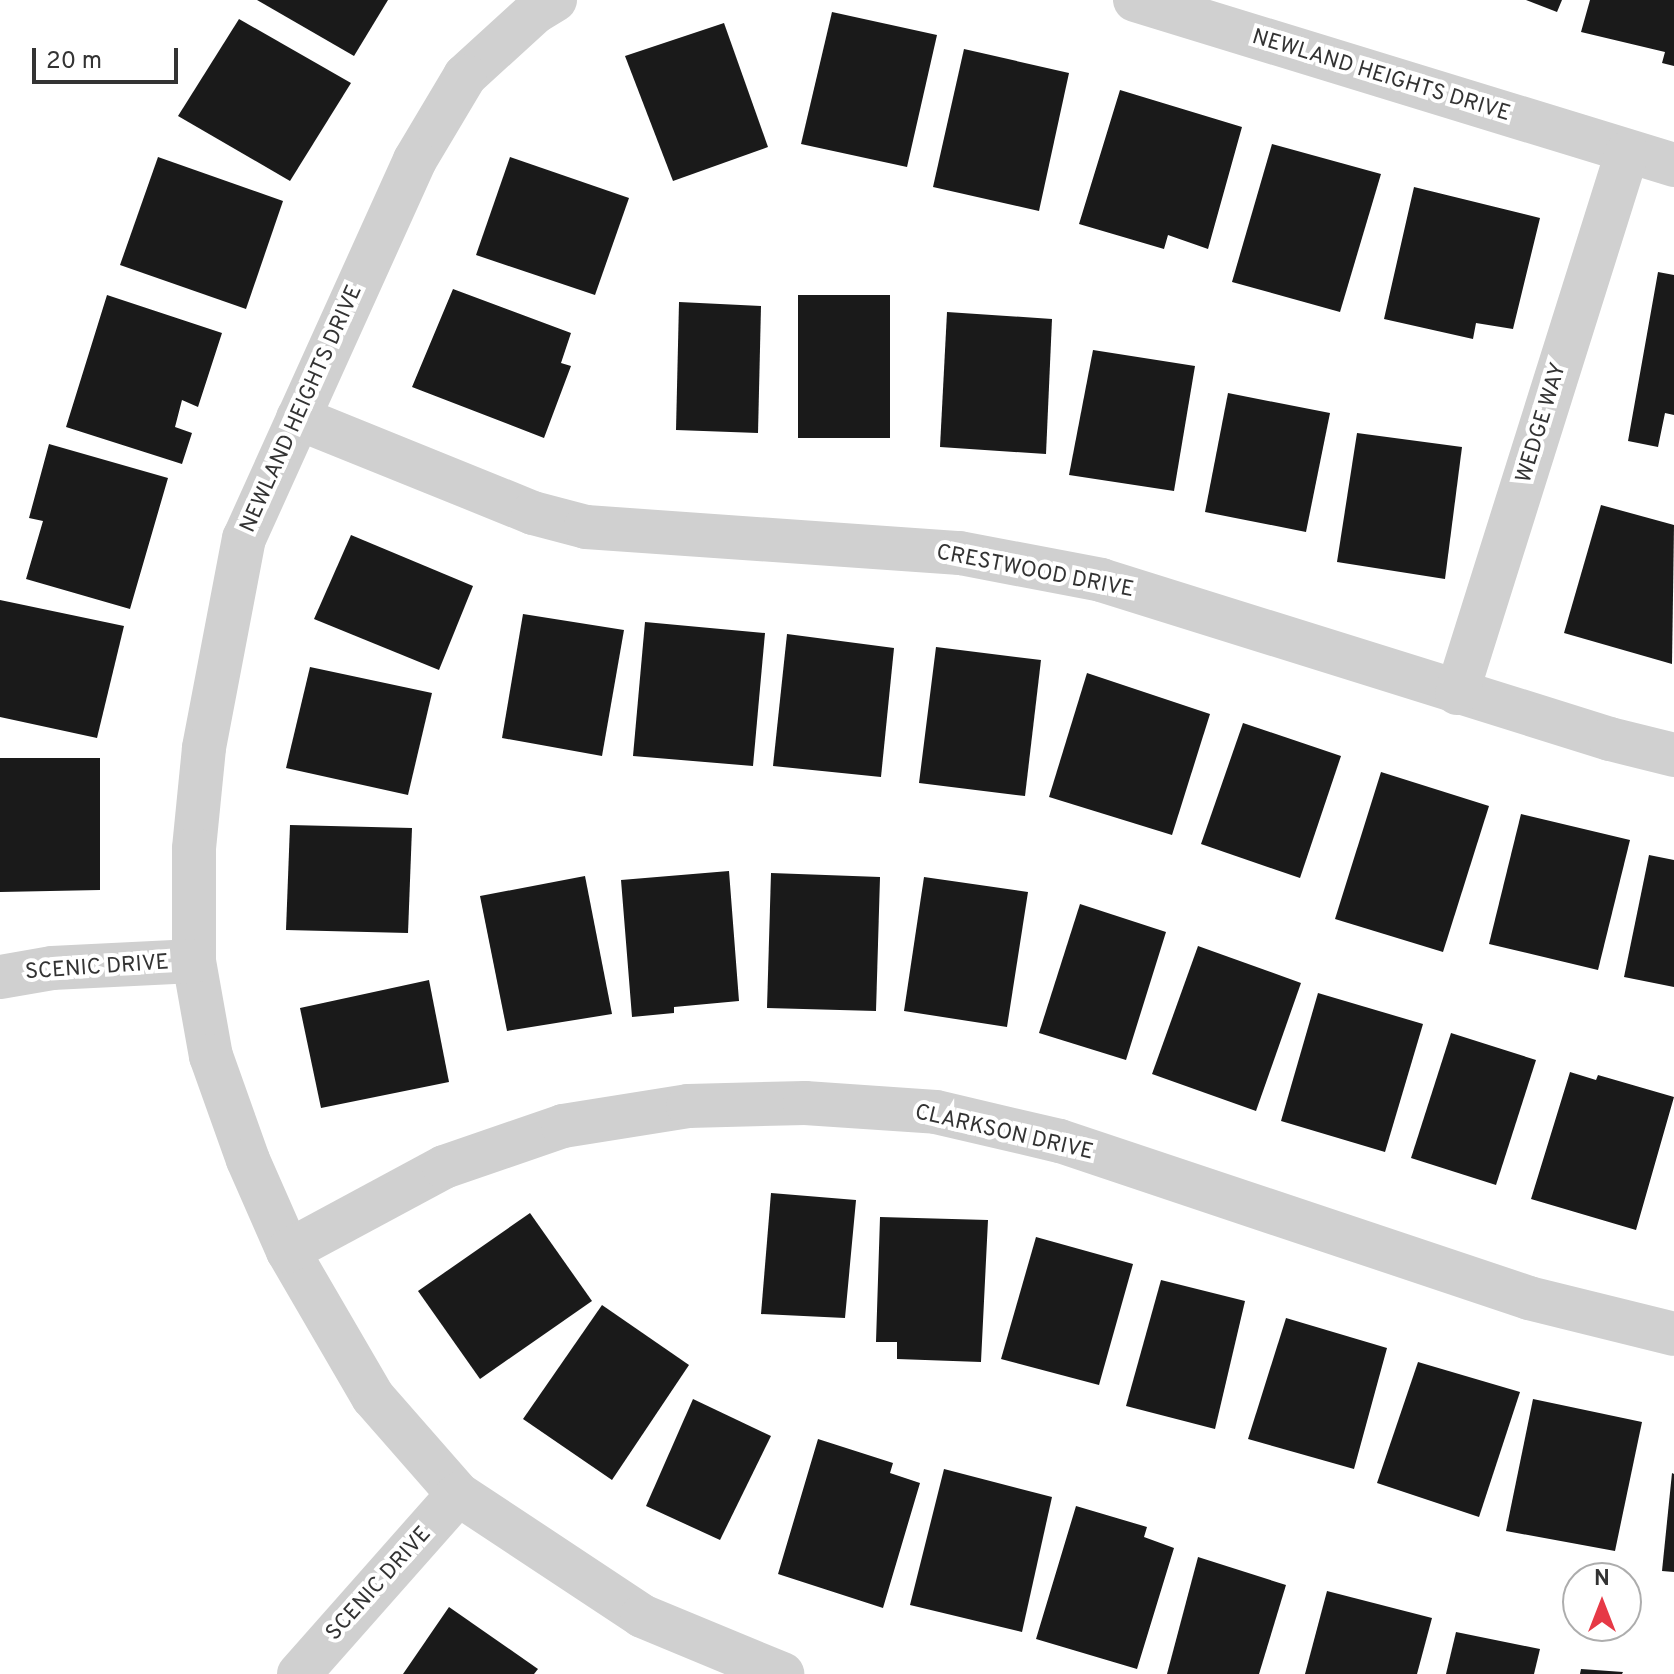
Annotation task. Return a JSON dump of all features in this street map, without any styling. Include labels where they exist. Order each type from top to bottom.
[{"type":"street","name":"NEWLAND HEIGHTS DRIVE","points":[[555,0],[535,12],[465,76],[415,160],[244,538],[204,748],[194,849],[194,961],[211,1056],[248,1160],[288,1251],[373,1397],[458,1494],[642,1616],[782,1674]]},
{"type":"street","name":"NEWLAND HEIGHTS DRIVE","points":[[1135,0],[1674,165]]},
{"type":"street","name":"WEDGE WAY","points":[[1457,693],[1627,153]]},
{"type":"street","name":"CRESTWOOD DRIVE","points":[[298,418],[533,513],[586,527],[960,553],[1101,580],[1457,693],[1674,755]]},
{"type":"street","name":"SCENIC DRIVE","points":[[0,977],[52,968],[194,961]]},
{"type":"street","name":"CLARKSON DRIVE","points":[[288,1251],[444,1167],[563,1126],[688,1106],[805,1103],[936,1112],[1060,1141],[1529,1298],[1674,1334]]},
{"type":"street","name":"SCENIC DRIVE","points":[[299,1674],[458,1494]]},
{"type":"building","points":[[257,0],[388,0],[354,56]]},
{"type":"building","points":[[1526,0],[1562,0],[1557,12]]},
{"type":"building","points":[[1590,0],[1674,0],[1674,66],[1662,63],[1665,52],[1581,32]]},
{"type":"building","points":[[832,12],[937,35],[907,167],[801,144]]},
{"type":"building","points":[[239,19],[351,83],[290,181],[178,116]]},
{"type":"building","points":[[724,23],[768,147],[673,181],[625,56]]},
{"type":"building","points":[[964,49],[1069,73],[1039,211],[933,187]]},
{"type":"building","points":[[1120,90],[1242,127],[1208,249],[1168,235],[1164,249],[1079,224]]},
{"type":"building","points":[[1272,144],[1381,174],[1340,312],[1232,282]]},
{"type":"building","points":[[158,157],[283,201],[246,309],[120,265]]},
{"type":"building","points":[[510,157],[629,198],[595,295],[476,255]]},
{"type":"building","points":[[1414,187],[1540,218],[1513,329],[1476,323],[1473,339],[1384,319]]},
{"type":"building","points":[[1658,272],[1674,275],[1674,415],[1665,413],[1658,447],[1628,441]]},
{"type":"building","points":[[453,289],[571,333],[561,363],[571,366],[544,438],[412,387]]},
{"type":"building","points":[[107,295],[222,333],[198,407],[182,400],[175,427],[192,433],[182,464],[66,427]]},
{"type":"building","points":[[798,295],[890,295],[890,438],[798,438]]},
{"type":"building","points":[[679,302],[761,306],[758,433],[676,430]]},
{"type":"building","points":[[947,312],[1052,319],[1046,454],[940,447]]},
{"type":"building","points":[[1093,350],[1195,366],[1174,491],[1069,475]]},
{"type":"building","points":[[1228,393],[1330,413],[1306,532],[1205,512]]},
{"type":"building","points":[[1357,433],[1462,447],[1445,579],[1337,562]]},
{"type":"building","points":[[49,444],[168,478],[130,609],[26,579],[43,521],[29,518]]},
{"type":"building","points":[[1601,505],[1674,525],[1672,664],[1564,633]]},
{"type":"building","points":[[351,535],[473,586],[439,670],[314,619]]},
{"type":"building","points":[[0,600],[124,626],[97,738],[0,717]]},
{"type":"building","points":[[523,614],[624,630],[602,756],[502,738]]},
{"type":"building","points":[[645,622],[765,633],[753,766],[633,756]]},
{"type":"building","points":[[787,634],[894,648],[881,777],[773,766]]},
{"type":"building","points":[[936,647],[1041,660],[1025,796],[919,783]]},
{"type":"building","points":[[310,667],[432,693],[408,795],[286,768]]},
{"type":"building","points":[[1087,673],[1210,714],[1172,835],[1049,797]]},
{"type":"building","points":[[1243,723],[1341,756],[1300,878],[1201,844]]},
{"type":"building","points":[[0,758],[100,758],[100,890],[0,892]]},
{"type":"building","points":[[1381,772],[1489,806],[1443,952],[1335,919]]},
{"type":"building","points":[[1521,814],[1630,840],[1598,970],[1489,944]]},
{"type":"building","points":[[290,825],[412,828],[408,933],[286,930]]},
{"type":"building","points":[[1649,855],[1674,860],[1674,987],[1624,977]]},
{"type":"building","points":[[729,871],[739,1001],[674,1007],[674,1013],[632,1017],[621,880]]},
{"type":"building","points":[[771,873],[880,877],[876,1011],[767,1008]]},
{"type":"building","points":[[585,876],[612,1014],[507,1031],[480,896]]},
{"type":"building","points":[[924,877],[1028,892],[1007,1027],[904,1011]]},
{"type":"building","points":[[1080,904],[1166,932],[1126,1060],[1039,1033]]},
{"type":"building","points":[[1198,946],[1301,983],[1256,1111],[1152,1074]]},
{"type":"building","points":[[429,980],[449,1082],[321,1108],[300,1008]]},
{"type":"building","points":[[1318,993],[1423,1024],[1385,1152],[1281,1121]]},
{"type":"building","points":[[1451,1033],[1536,1060],[1496,1185],[1411,1158]]},
{"type":"building","points":[[1570,1072],[1596,1080],[1598,1075],[1674,1097],[1636,1230],[1531,1199]]},
{"type":"building","points":[[771,1193],[856,1200],[845,1318],[761,1314]]},
{"type":"building","points":[[530,1213],[592,1301],[480,1379],[418,1291]]},
{"type":"building","points":[[880,1217],[988,1220],[981,1362],[897,1359],[897,1342],[876,1342]]},
{"type":"building","points":[[1036,1237],[1133,1264],[1099,1385],[1001,1359]]},
{"type":"building","points":[[1161,1280],[1245,1301],[1215,1429],[1126,1406]]},
{"type":"building","points":[[602,1305],[689,1365],[612,1480],[523,1419]]},
{"type":"building","points":[[1286,1318],[1387,1348],[1354,1469],[1248,1439]]},
{"type":"building","points":[[1418,1362],[1520,1392],[1479,1517],[1377,1483]]},
{"type":"building","points":[[693,1399],[771,1436],[720,1540],[646,1506]]},
{"type":"building","points":[[1533,1399],[1642,1422],[1615,1551],[1506,1531]]},
{"type":"building","points":[[818,1439],[893,1463],[890,1473],[920,1483],[883,1608],[778,1574]]},
{"type":"building","points":[[944,1469],[1052,1497],[1022,1632],[910,1605]]},
{"type":"building","points":[[1674,1474],[1674,1572],[1662,1571]]},
{"type":"building","points":[[1076,1506],[1147,1527],[1144,1537],[1174,1548],[1137,1669],[1036,1639]]},
{"type":"building","points":[[1198,1557],[1286,1585],[1259,1674],[1167,1674]]},
{"type":"building","points":[[1327,1591],[1432,1618],[1417,1674],[1305,1674]]},
{"type":"building","points":[[449,1607],[538,1669],[534,1674],[403,1674]]},
{"type":"building","points":[[1456,1632],[1540,1649],[1534,1674],[1446,1674]]},
{"type":"building","points":[[1581,1669],[1623,1672],[1580,1674]]}]
